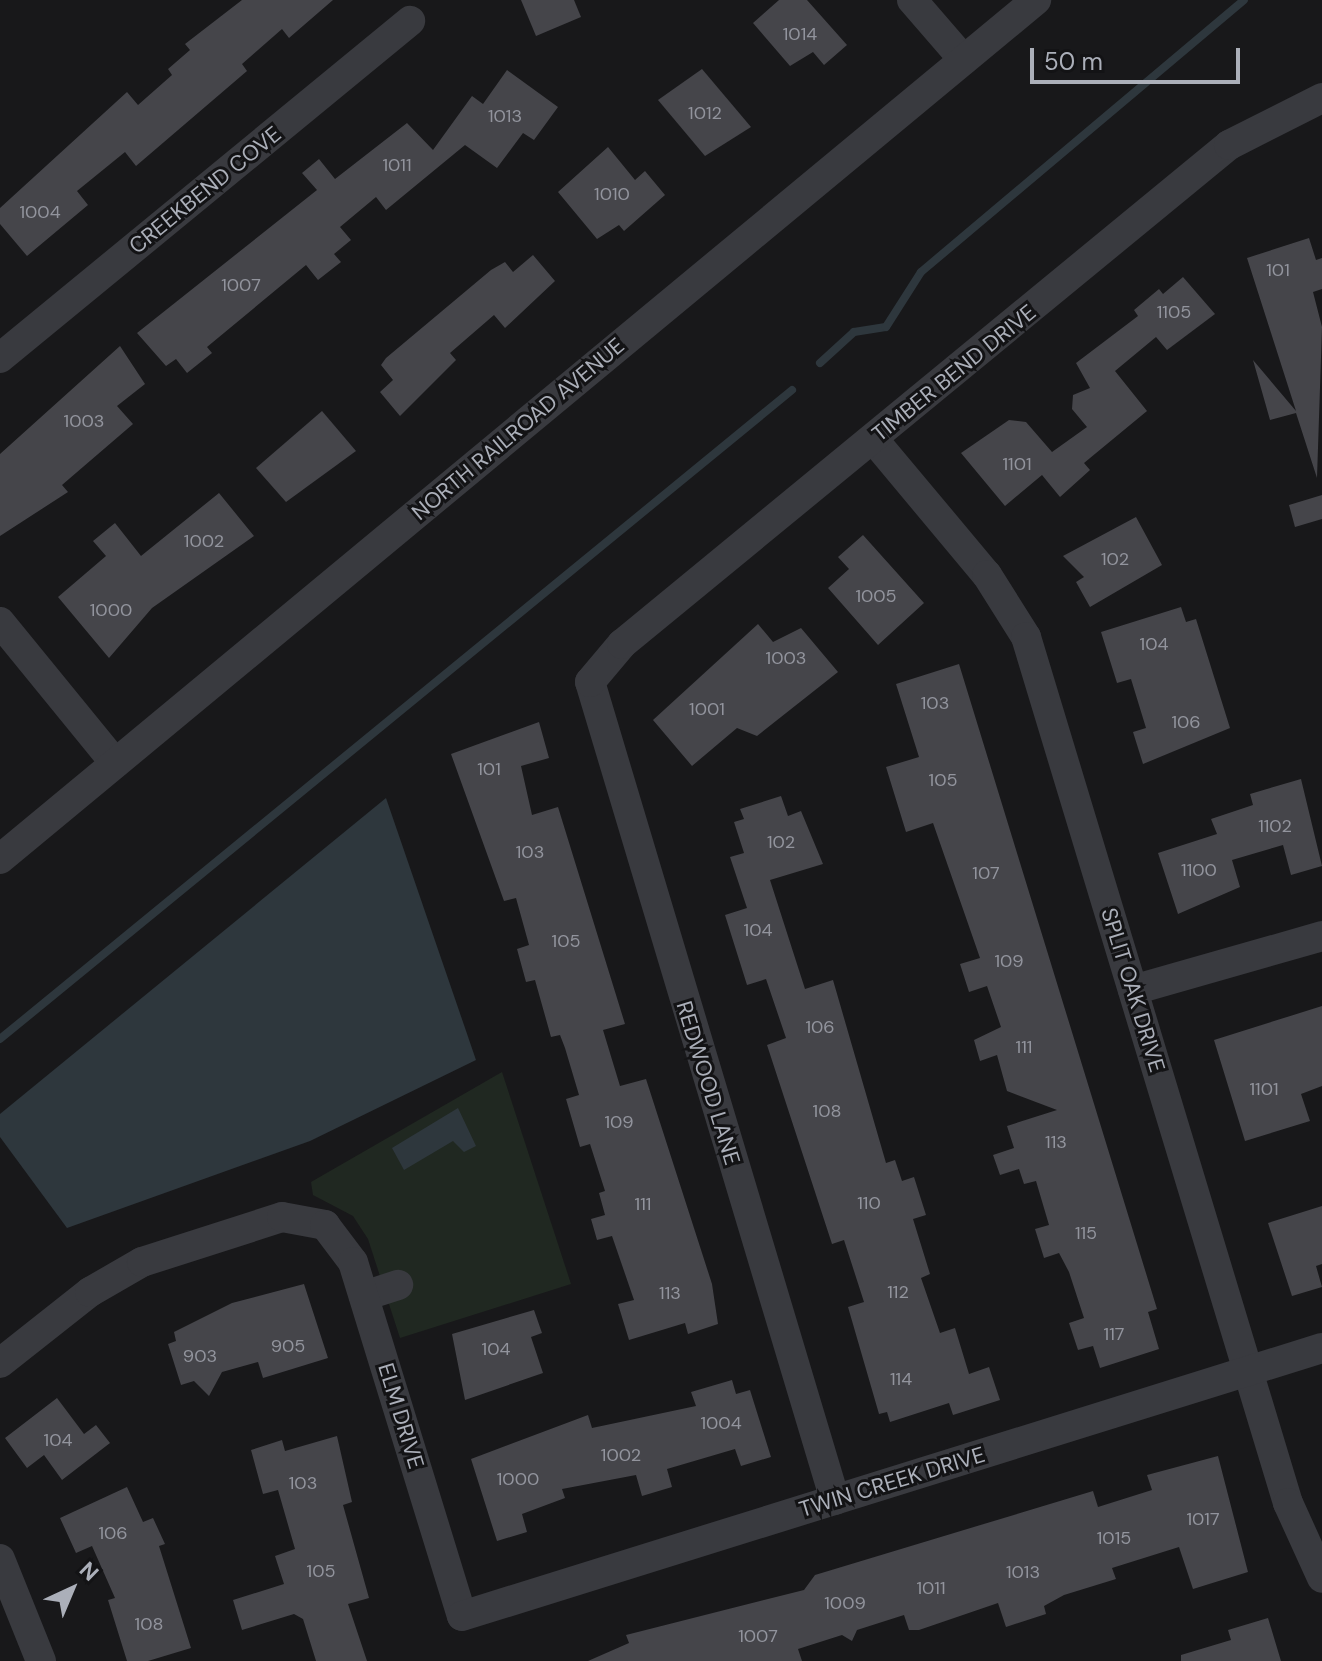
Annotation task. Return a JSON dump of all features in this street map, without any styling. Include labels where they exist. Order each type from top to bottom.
[{"type":"street","points":[[912,0],[964,60]]},
{"type":"street","name":"NORTH RAILROAD AVENUE","points":[[0,859],[1036,0]]},
{"type":"street","name":"CREEKBEND COVE","points":[[0,358],[410,21]]},
{"type":"street","name":"TIMBER BEND DRIVE","points":[[598,668],[1229,145],[1322,98]]},
{"type":"street","name":"SPLIT OAK DRIVE","points":[[874,440],[987,575],[1026,637],[1288,1503],[1322,1578]]},
{"type":"street","points":[[0,622],[115,763]]},
{"type":"street","name":"REDWOOD LANE","points":[[598,668],[590,700],[835,1500]]},
{"type":"street","points":[[1133,990],[1322,936]]},
{"type":"street","name":"ELM DRIVE","points":[[0,1363],[90,1292],[142,1262],[282,1217],[325,1225],[342,1241],[364,1296],[462,1616]]},
{"type":"street","points":[[364,1296],[398,1285]]},
{"type":"street","name":"TWIN CREEK DRIVE","points":[[462,1616],[1322,1348]]},
{"type":"street","points":[[0,1559],[41,1661]]},
{"type":"shaded area","points":[[386,798],[476,1060],[310,1141],[67,1228],[0,1137],[0,1114]]},
{"type":"shaded area","points":[[502,1072],[571,1284],[400,1338],[368,1239],[353,1216],[313,1195],[311,1182]]},
{"type":"shaded area","points":[[458,1108],[476,1146],[464,1152],[453,1141],[404,1170],[392,1148]]},
{"type":"building","points":[[242,0],[333,0],[289,38],[282,29],[242,64],[247,71],[136,166],[125,152],[77,191],[88,205],[27,256],[0,224],[0,208],[127,92],[138,105],[172,75],[168,69],[190,50],[185,44]]},
{"type":"building","points":[[521,0],[574,0],[581,17],[536,36]]},
{"type":"building","points":[[779,0],[807,0],[847,45],[824,65],[813,52],[790,66],[753,23]]},
{"type":"building","points":[[702,69],[751,127],[705,156],[658,100]]},
{"type":"building","points":[[507,70],[558,107],[534,140],[523,133],[497,168],[465,145],[386,210],[376,197],[340,227],[351,240],[334,254],[341,262],[318,280],[306,265],[207,347],[212,353],[187,373],[176,359],[166,366],[137,333],[317,190],[302,173],[319,159],[335,179],[407,123],[433,150],[472,96],[483,104]]},
{"type":"building","points":[[608,147],[635,180],[645,171],[665,195],[624,231],[619,225],[597,239],[558,192]]},
{"type":"building","points":[[1309,238],[1316,260],[1322,258],[1322,289],[1313,292],[1322,327],[1317,478],[1296,413],[1270,420],[1253,360],[1296,411],[1247,258]]},
{"type":"building","points":[[533,255],[555,281],[505,328],[494,315],[450,353],[456,360],[400,416],[380,392],[393,380],[381,365],[386,358],[491,270],[505,262],[513,272]]},
{"type":"building","points":[[1183,277],[1215,314],[1167,350],[1156,337],[1115,371],[1147,411],[1084,463],[1090,470],[1060,497],[1042,475],[1005,506],[961,453],[1009,420],[1026,422],[1052,452],[1087,427],[1072,409],[1073,395],[1090,388],[1076,363],[1138,316],[1134,310],[1159,289],[1163,294]]},
{"type":"building","points":[[120,346],[145,384],[117,406],[133,424],[62,485],[68,492],[0,536],[0,454]]},
{"type":"building","points":[[322,411],[356,451],[286,502],[256,468]]},
{"type":"building","points":[[219,493],[254,536],[152,608],[109,658],[58,597],[106,556],[93,541],[115,523],[141,556]]},
{"type":"building","points":[[1322,495],[1322,519],[1295,527],[1289,505]]},
{"type":"building","points":[[1136,517],[1162,565],[1090,607],[1076,582],[1084,577],[1063,556]]},
{"type":"building","points":[[863,535],[924,603],[878,645],[828,588],[849,569],[838,557]]},
{"type":"building","points":[[1181,607],[1186,622],[1196,619],[1230,728],[1143,764],[1133,732],[1146,728],[1131,679],[1117,683],[1101,632]]},
{"type":"building","points":[[758,624],[773,642],[801,628],[838,672],[757,736],[737,728],[692,766],[653,720]]},
{"type":"building","points":[[959,664],[1157,1309],[1148,1312],[1159,1349],[1100,1368],[1093,1346],[1078,1350],[1069,1323],[1084,1318],[1069,1272],[1059,1253],[1044,1258],[1035,1229],[1049,1225],[1036,1181],[1024,1184],[1019,1169],[1000,1175],[993,1155],[1014,1148],[1007,1126],[1057,1110],[1007,1091],[997,1055],[980,1061],[974,1040],[1001,1027],[987,986],[969,992],[960,964],[980,958],[933,823],[906,832],[886,767],[919,757],[896,684]]},
{"type":"building","points":[[539,722],[549,758],[521,766],[532,815],[558,807],[625,1024],[603,1030],[620,1086],[646,1079],[712,1284],[718,1324],[688,1334],[685,1323],[629,1340],[618,1304],[634,1300],[612,1236],[597,1240],[591,1219],[605,1215],[599,1193],[605,1191],[590,1144],[580,1147],[566,1099],[579,1095],[565,1048],[560,1035],[551,1037],[535,980],[526,982],[517,949],[529,945],[516,898],[504,901],[451,754]]},
{"type":"building","points":[[1301,779],[1322,866],[1291,875],[1283,845],[1232,860],[1240,887],[1178,914],[1158,853],[1217,834],[1211,819],[1253,805],[1250,794]]},
{"type":"building","points":[[781,796],[788,816],[801,811],[823,864],[770,880],[805,989],[833,980],[886,1163],[895,1160],[902,1181],[914,1177],[926,1215],[913,1219],[930,1274],[921,1278],[940,1333],[955,1328],[969,1374],[989,1367],[1000,1400],[953,1415],[949,1403],[890,1422],[887,1412],[879,1414],[848,1307],[864,1302],[844,1240],[832,1244],[767,1045],[786,1038],[766,979],[747,985],[725,915],[747,908],[730,857],[744,853],[734,822],[744,819],[740,809]]},
{"type":"building","points":[[1322,1006],[1322,1086],[1301,1094],[1310,1121],[1245,1141],[1214,1040]]},
{"type":"building","points":[[1322,1206],[1322,1264],[1316,1266],[1322,1287],[1292,1296],[1268,1223]]},
{"type":"building","points":[[304,1284],[328,1358],[263,1378],[258,1362],[222,1372],[209,1396],[194,1381],[181,1385],[168,1344],[176,1341],[174,1332],[232,1303]]},
{"type":"building","points":[[534,1310],[542,1333],[531,1337],[543,1373],[465,1400],[452,1334]]},
{"type":"building","points":[[732,1380],[736,1394],[750,1390],[771,1457],[741,1466],[735,1449],[667,1469],[672,1487],[642,1496],[636,1475],[562,1489],[565,1498],[522,1514],[527,1532],[497,1541],[471,1459],[588,1415],[592,1428],[696,1406],[691,1392]]},
{"type":"building","points":[[57,1398],[84,1434],[96,1425],[110,1443],[62,1480],[44,1455],[27,1468],[5,1438]]},
{"type":"building","points":[[337,1436],[352,1502],[343,1505],[369,1598],[348,1604],[367,1661],[316,1661],[303,1619],[294,1614],[242,1630],[233,1600],[284,1584],[275,1556],[295,1549],[278,1490],[263,1494],[251,1450],[282,1440],[285,1451]]},
{"type":"building","points":[[1218,1456],[1248,1572],[1193,1589],[1179,1547],[1112,1568],[1116,1579],[1064,1595],[1044,1606],[1046,1614],[1006,1627],[998,1603],[919,1630],[909,1630],[904,1615],[857,1630],[852,1641],[842,1635],[798,1649],[802,1661],[588,1661],[629,1643],[626,1635],[804,1590],[815,1575],[1093,1491],[1098,1507],[1152,1490],[1147,1475]]},
{"type":"building","points":[[127,1487],[143,1522],[153,1518],[165,1544],[159,1546],[191,1648],[148,1661],[127,1661],[108,1600],[115,1598],[92,1546],[76,1553],[60,1518]]},
{"type":"building","points":[[1268,1618],[1281,1661],[1181,1661],[1181,1655],[1231,1640],[1228,1630]]},
{"type":"waterway","points":[[820,363],[854,332],[886,327],[921,272],[1244,0]]},
{"type":"waterway","points":[[0,1039],[792,390]]}]
